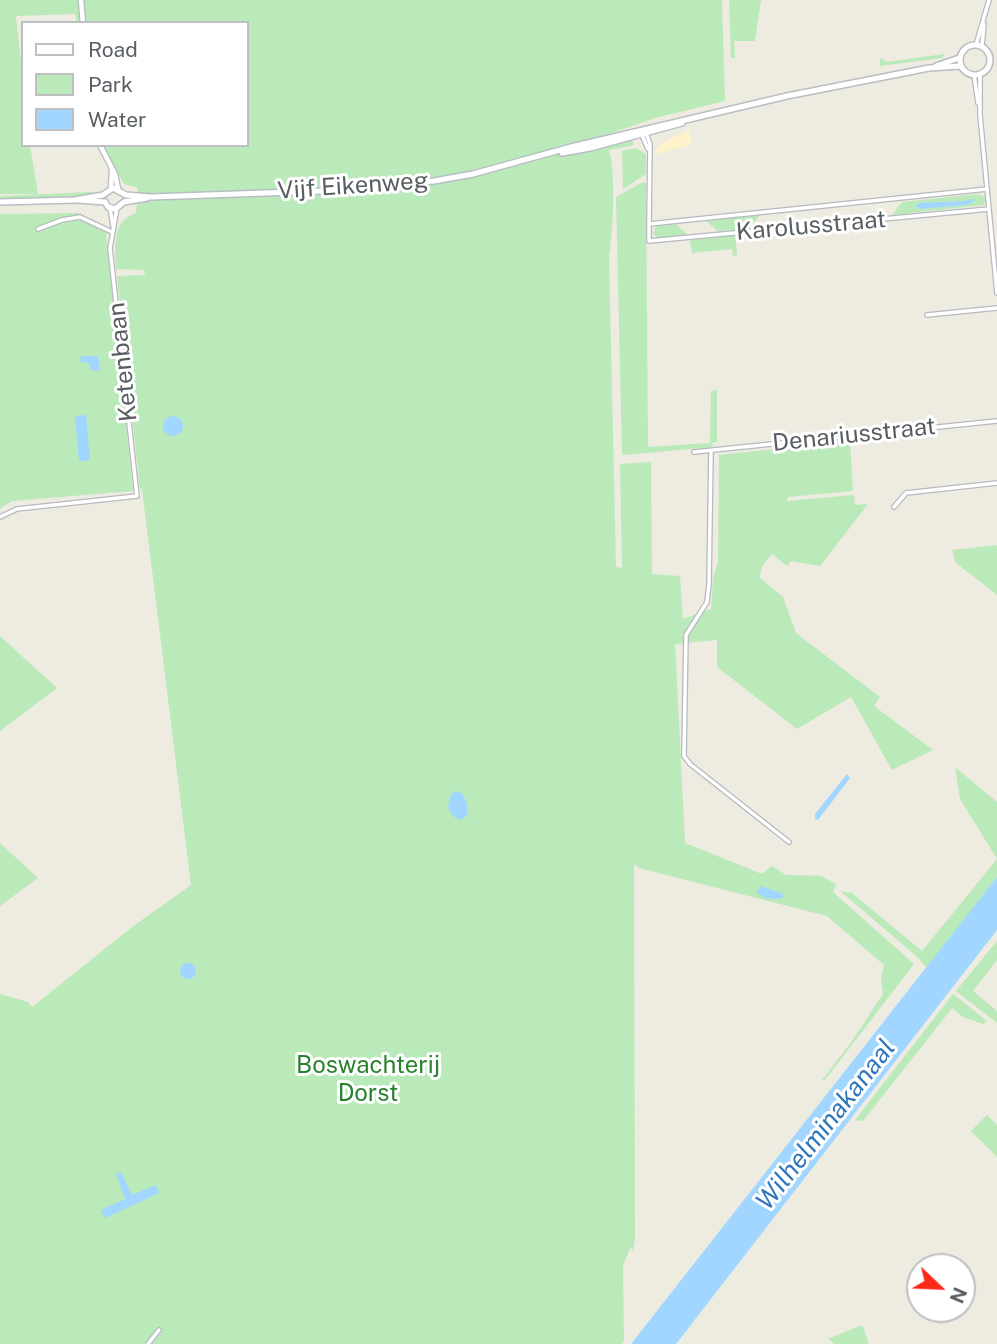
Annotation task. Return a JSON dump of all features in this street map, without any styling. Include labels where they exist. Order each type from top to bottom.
[{"type":"main road","points":[[997,55],[989,59],[986,70],[977,75],[966,72],[959,58],[965,48],[979,46],[989,59],[997,60]]},
{"type":"main road","name":"Vijf Eikenweg","points":[[123,194],[150,197],[323,191],[405,185],[472,174],[787,96],[929,68],[959,58]]},
{"type":"main road","name":"Vijf Eikenweg","points":[[929,68],[961,66]]},
{"type":"main road","points":[[0,202],[75,200],[105,202],[114,208],[124,202],[123,194],[114,189],[105,194],[75,200]]},
{"type":"main road","points":[[105,194],[105,202]]},
{"type":"main road","name":"Vijf Eikenweg","points":[[124,202],[150,197]]},
{"type":"street","points":[[81,0],[83,21]]},
{"type":"street","points":[[979,46],[989,0]]},
{"type":"street","points":[[977,75],[997,292]]},
{"type":"street","points":[[644,133],[648,149],[649,224]]},
{"type":"street","points":[[101,147],[112,169],[114,189]]},
{"type":"street","name":"Karolusstraat","points":[[987,189],[649,224],[649,241],[989,209]]},
{"type":"street","name":"Ketenbaan","points":[[0,517],[17,509],[137,496],[110,248],[114,208]]},
{"type":"street","points":[[38,229],[80,217],[113,230]]},
{"type":"street","points":[[927,315],[997,308]]},
{"type":"street","name":"Denariusstraat","points":[[694,452],[997,421]]},
{"type":"street","points":[[712,451],[709,584],[707,602],[686,635],[684,756],[690,764],[789,842]]},
{"type":"street","points":[[894,507],[906,492],[997,483]]},
{"type":"street","points":[[148,1344],[159,1330]]},
{"type":"green space","name":"Boswachterij Dorst","points":[[0,0],[722,0],[725,101],[655,118],[609,134],[609,145],[631,139],[634,145],[609,150],[613,186],[609,256],[616,567],[622,568],[620,464],[651,462],[652,574],[680,576],[683,619],[711,609],[713,578],[718,562],[719,455],[850,441],[853,491],[788,497],[787,501],[854,495],[855,505],[868,504],[820,566],[791,561],[787,566],[772,554],[763,565],[759,577],[783,597],[796,633],[880,697],[874,706],[933,750],[892,770],[851,697],[797,729],[717,667],[717,640],[675,644],[685,843],[762,874],[772,866],[786,875],[821,876],[836,884],[833,892],[914,964],[825,1080],[822,1080],[883,994],[881,980],[884,965],[827,916],[639,868],[634,863],[635,1238],[633,1252],[631,1246],[623,1266],[622,1344],[0,1344],[0,994],[28,1002],[32,1007],[132,927],[191,885],[140,489],[117,276],[145,275],[144,270],[116,269],[116,236],[122,222],[136,213],[138,188],[124,184],[103,147],[248,147],[248,21],[77,21],[75,14],[16,16],[21,62],[21,147],[30,147],[38,194],[0,194]]},
{"type":"green space","points":[[729,0],[761,0],[755,41],[734,41],[735,58],[731,58]]},
{"type":"green space","points":[[945,54],[942,58],[880,66],[880,59],[885,62]]},
{"type":"green space","points":[[636,148],[646,154],[646,174],[623,189],[622,151]]},
{"type":"green space","points":[[643,182],[646,183],[648,447],[710,443],[711,391],[717,390],[717,442],[712,443],[713,447],[622,453],[616,197]]},
{"type":"green space","points":[[92,192],[92,195],[85,196],[0,200],[0,196]]},
{"type":"green space","points":[[979,194],[986,198],[984,205],[892,215],[902,202]],"holes":[[[971,199],[966,205],[920,209],[915,207],[921,203]]]},
{"type":"green space","points":[[80,213],[106,233],[133,491],[12,501],[0,509],[0,214]]},
{"type":"green space","points":[[760,215],[749,229],[718,231],[706,221]]},
{"type":"green space","points":[[676,224],[688,235],[658,238],[653,234],[656,226]]},
{"type":"green space","points":[[735,235],[737,256],[733,256],[732,249],[692,253],[690,240]]},
{"type":"green space","points":[[997,545],[997,595],[956,563],[952,550]]},
{"type":"green space","points":[[0,636],[57,688],[0,731]]},
{"type":"green space","points":[[955,767],[997,802],[997,859],[960,799]]},
{"type":"green space","points":[[0,843],[38,878],[0,906]]},
{"type":"green space","points":[[997,859],[997,877],[927,968],[840,891],[852,893],[922,951]]},
{"type":"green space","points":[[997,941],[997,960],[973,991],[997,1011],[997,1023],[956,991]]},
{"type":"green space","points":[[953,994],[987,1021],[983,1024],[963,1017],[952,1008],[863,1121],[855,1120]]},
{"type":"green space","points":[[987,1115],[997,1125],[997,1157],[971,1131]]},
{"type":"green space","points":[[862,1325],[869,1344],[835,1344],[828,1339]]},
{"type":"sand","points":[[690,130],[691,145],[656,154],[654,152],[662,143]]},
{"type":"water","points":[[971,199],[975,201],[966,205],[920,209],[915,206],[920,203]]},
{"type":"water","points":[[81,356],[98,356],[100,371],[91,370],[89,363],[80,362]]},
{"type":"water","points":[[86,415],[90,460],[79,461],[75,416]]},
{"type":"water","points":[[169,416],[177,416],[183,426],[177,436],[169,436],[163,430],[163,422]]},
{"type":"water","points":[[847,774],[850,778],[818,820],[815,819],[815,814]]},
{"type":"water","points":[[454,791],[462,793],[467,804],[467,815],[461,820],[454,817],[448,808]]},
{"type":"water","name":"Wilhelminakanaal","points":[[997,877],[997,930],[676,1344],[631,1344]]},
{"type":"water","points":[[761,886],[783,894],[783,897],[773,899],[763,896],[757,892]]},
{"type":"water","points":[[188,963],[196,971],[188,979],[180,971]]},
{"type":"water","points":[[121,1172],[132,1195],[156,1185],[159,1193],[105,1218],[101,1210],[125,1199],[116,1174]]}]
